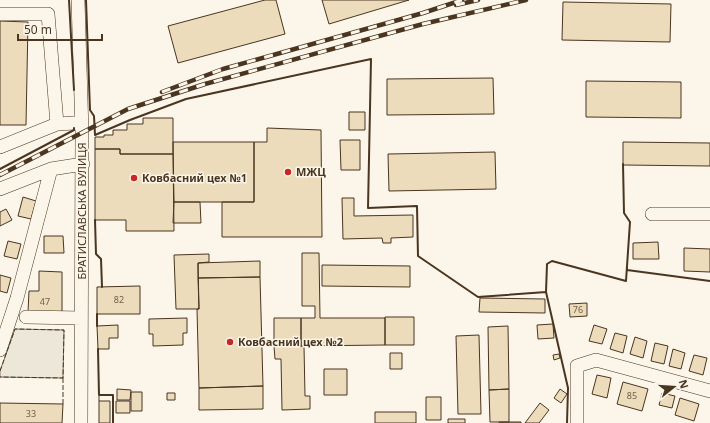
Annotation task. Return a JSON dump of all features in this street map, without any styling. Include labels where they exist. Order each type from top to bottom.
[{"type":"street","name":"БРАТИСЛАВСЬКА ВУЛИЦЯ","points":[[78,0],[82,125],[81,423]]},
{"type":"street","points":[[0,14],[48,14],[57,124]]},
{"type":"street","points":[[0,147],[57,124],[75,123],[82,125]]},
{"type":"street","points":[[0,189],[50,169],[82,164]]},
{"type":"street","points":[[0,350],[16,298],[50,169]]},
{"type":"street","points":[[652,214],[710,214]]},
{"type":"street","points":[[26,317],[81,318]]},
{"type":"street","points":[[577,423],[577,366],[596,360],[710,391]]},
{"type":"shaded area","points":[[15,329],[64,330],[63,378],[0,377],[0,371]]},
{"type":"building","points":[[265,0],[276,0],[285,34],[178,63],[168,26]]},
{"type":"building","points":[[322,0],[409,0],[329,24]]},
{"type":"building","points":[[563,2],[671,4],[670,42],[562,40]]},
{"type":"building","points":[[0,21],[28,22],[26,125],[0,125]]},
{"type":"building","points":[[493,78],[494,114],[387,115],[387,79]]},
{"type":"building","points":[[586,81],[681,82],[681,118],[586,117]]},
{"type":"building","points":[[349,112],[365,112],[365,130],[349,130]]},
{"type":"building","points":[[143,118],[173,118],[173,154],[120,154],[120,149],[95,149],[95,137],[113,135],[113,130],[127,130],[127,124],[143,124]]},
{"type":"building","name":"МЖЦ","points":[[267,128],[321,130],[322,237],[222,237],[222,202],[254,202],[254,142],[267,142]]},
{"type":"building","points":[[340,140],[360,140],[360,170],[341,170]]},
{"type":"building","points":[[173,142],[254,142],[254,202],[174,202]]},
{"type":"building","points":[[623,142],[710,143],[710,166],[623,165]]},
{"type":"building","name":"Ковбасний цех №1","points":[[95,149],[120,149],[120,154],[173,154],[174,231],[126,231],[126,220],[95,220]]},
{"type":"building","points":[[495,152],[496,189],[389,191],[388,154]]},
{"type":"building","points":[[23,197],[36,201],[31,219],[18,216]]},
{"type":"building","points":[[342,198],[354,198],[354,216],[413,215],[413,237],[391,238],[391,243],[383,243],[382,238],[343,239]]},
{"type":"building","points":[[174,202],[200,202],[201,223],[173,223]]},
{"type":"building","points":[[6,209],[12,220],[0,226],[0,212]]},
{"type":"building","points":[[44,236],[63,236],[64,253],[44,253]]},
{"type":"building","points":[[8,241],[21,244],[17,259],[4,256]]},
{"type":"building","points":[[658,242],[659,259],[633,259],[633,243]]},
{"type":"building","points":[[684,248],[710,249],[710,272],[684,271]]},
{"type":"building","points":[[302,253],[319,253],[320,318],[385,318],[385,345],[301,346],[301,318],[315,318],[315,306],[302,306]]},
{"type":"building","points":[[209,254],[209,262],[198,263],[199,309],[176,309],[174,255]]},
{"type":"building","points":[[260,261],[260,277],[198,278],[198,263]]},
{"type":"building","points":[[322,265],[410,266],[410,287],[322,286]]},
{"type":"building","points":[[39,271],[62,272],[62,313],[28,312],[29,291],[39,291]]},
{"type":"building","points":[[0,275],[11,278],[7,293],[0,291]]},
{"type":"building","name":"Ковбасний цех №2","points":[[260,277],[263,386],[199,388],[197,309],[199,309],[198,278]]},
{"type":"building","points":[[140,286],[140,314],[97,314],[97,287]]},
{"type":"building","points":[[480,298],[545,299],[545,313],[479,312]]},
{"type":"building","points":[[587,303],[587,316],[570,317],[569,304]]},
{"type":"building","points":[[385,317],[414,317],[414,345],[385,345]]},
{"type":"building","points":[[187,318],[187,333],[183,333],[183,345],[153,346],[153,334],[149,334],[149,319]]},
{"type":"building","points":[[274,318],[301,318],[301,346],[274,346]]},
{"type":"building","points":[[553,324],[554,338],[538,339],[537,325]]},
{"type":"building","points":[[118,325],[118,338],[109,338],[109,349],[98,349],[97,326]]},
{"type":"building","points":[[594,325],[607,329],[602,344],[589,341]]},
{"type":"building","points":[[508,326],[509,389],[489,390],[488,327]]},
{"type":"building","points":[[615,333],[627,336],[623,353],[610,349]]},
{"type":"building","points":[[479,335],[481,414],[458,414],[456,336]]},
{"type":"building","points":[[635,337],[647,341],[643,358],[630,354]]},
{"type":"building","points":[[655,343],[668,346],[664,364],[651,361]]},
{"type":"building","points":[[274,346],[304,346],[305,396],[310,396],[310,409],[282,410],[281,359],[275,359]]},
{"type":"building","points":[[673,349],[685,353],[681,369],[669,366]]},
{"type":"building","points":[[390,353],[402,353],[402,369],[390,369]]},
{"type":"building","points":[[559,354],[560,358],[554,360],[553,355]]},
{"type":"building","points":[[694,355],[707,358],[703,375],[689,371]]},
{"type":"building","points":[[324,369],[347,369],[347,395],[324,395]]},
{"type":"building","points":[[597,375],[611,378],[607,398],[592,394]]},
{"type":"building","points":[[623,382],[648,389],[642,411],[617,404]]},
{"type":"building","points":[[263,386],[263,409],[199,410],[199,388]]},
{"type":"building","points":[[117,389],[131,390],[130,400],[117,400]]},
{"type":"building","points":[[509,389],[509,422],[490,422],[489,390]]},
{"type":"building","points":[[560,389],[567,394],[561,403],[554,398]]},
{"type":"building","points":[[131,392],[142,392],[142,411],[131,411]]},
{"type":"building","points":[[167,393],[175,393],[175,400],[167,400]]},
{"type":"building","points":[[662,393],[675,396],[672,408],[659,405]]},
{"type":"building","points":[[426,397],[441,397],[441,420],[426,420]]},
{"type":"building","points":[[680,398],[699,404],[694,421],[675,415]]},
{"type":"building","points":[[99,401],[110,401],[110,423],[99,423]]},
{"type":"building","points":[[116,401],[130,401],[130,413],[116,413]]},
{"type":"building","points":[[0,403],[63,404],[62,423],[0,423]]},
{"type":"building","points":[[540,403],[549,410],[539,423],[525,423]]},
{"type":"building","points":[[375,412],[416,412],[416,423],[375,423]]},
{"type":"building","points":[[448,419],[465,419],[465,423],[448,423]]},
{"type":"building","points":[[521,422],[521,423],[499,423]]},
{"type":"railway","points":[[162,92],[223,69],[423,13],[462,0]]},
{"type":"railway","points":[[456,5],[478,0]]},
{"type":"railway","points":[[0,175],[128,109],[205,84],[423,24],[526,0]]},
{"type":"fence","points":[[0,371],[15,329],[64,330],[63,378],[0,377]]},
{"type":"fence","points":[[63,378],[63,404]]},
{"type":"fence","points":[[99,395],[99,401]]},
{"type":"wall","points":[[69,0],[74,90]]},
{"type":"wall","points":[[86,0],[90,110],[94,116],[95,135],[186,99],[371,59],[368,208],[417,206],[418,256],[478,297],[546,292],[547,264],[552,261],[626,281],[630,222],[624,213],[623,164]]},
{"type":"wall","points":[[0,169],[74,130],[74,128]]},
{"type":"wall","points":[[95,220],[96,254],[101,259],[102,287]]},
{"type":"wall","points":[[627,268],[627,270],[710,281]]},
{"type":"wall","points":[[545,292],[568,388],[567,423]]},
{"type":"wall","points":[[97,314],[97,326]]},
{"type":"wall","points":[[98,349],[99,395],[113,395],[113,423]]},
{"type":"place","name":"МЖЦ","points":[[288,172]]},
{"type":"place","name":"Ковбасний цех №1","points":[[134,178]]},
{"type":"place","name":"Ковбасний цех №2","points":[[230,342]]}]
